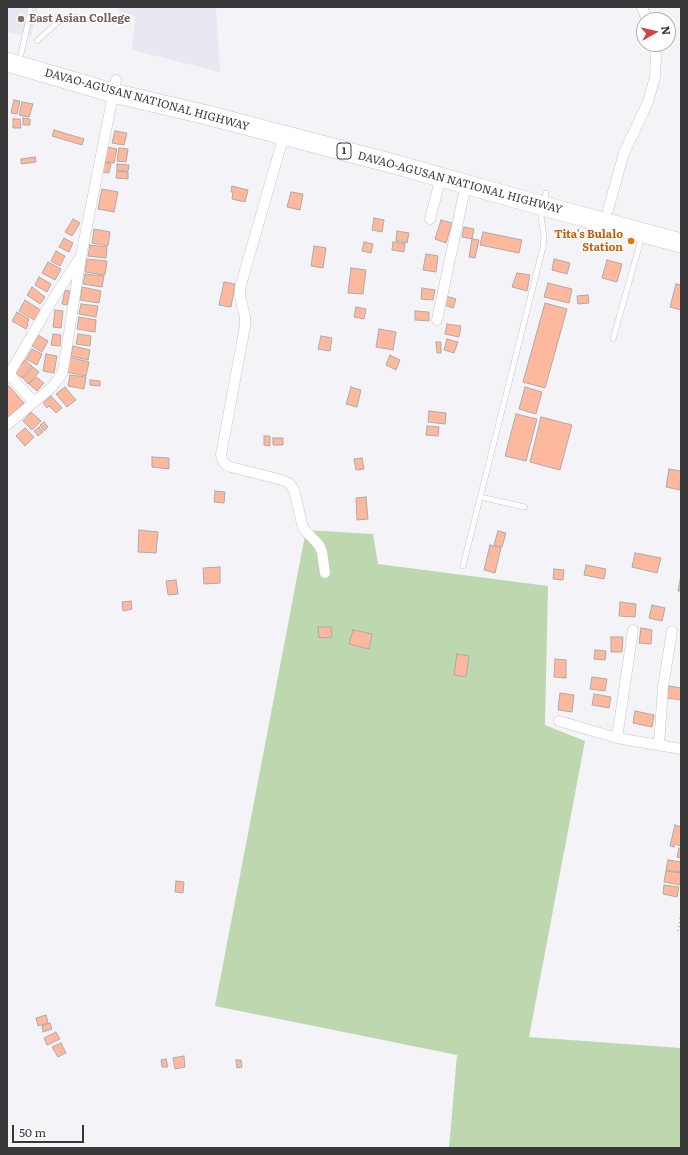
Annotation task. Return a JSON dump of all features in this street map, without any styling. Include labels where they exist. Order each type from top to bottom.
[{"type":"highway","name":"DAVAO-AGUSAN NATIONAL HIGHWAY","points":[[12,55],[50,68],[207,115],[293,134],[545,200],[681,243]]},
{"type":"highway","name":"DAVAO-AGUSAN NATIONAL HIGHWAY","points":[[293,134],[466,184],[545,200],[608,210],[681,230]]},
{"type":"street","points":[[608,210],[624,153],[648,102],[655,77],[655,52]]},
{"type":"street","points":[[7,425],[52,387],[62,374],[81,256],[114,87]]},
{"type":"street","points":[[293,134],[240,288],[240,296],[246,326],[221,455],[222,461],[226,465],[282,480],[289,484],[294,490],[303,528],[318,545],[322,552],[325,573]]},
{"type":"street","points":[[430,219],[441,177]]},
{"type":"street","points":[[437,320],[466,184]]},
{"type":"street","points":[[34,402],[8,376],[81,256]]},
{"type":"street","points":[[617,738],[633,630]]},
{"type":"street","points":[[659,745],[663,687],[672,631]]},
{"type":"street","points":[[560,722],[617,738],[681,749]]},
{"type":"lane","points":[[12,55],[30,14],[30,7]]},
{"type":"lane","points":[[37,41],[59,21],[67,18],[79,17]]},
{"type":"lane","points":[[463,566],[543,247],[544,237],[541,216],[545,200]]},
{"type":"lane","points":[[613,339],[643,232]]},
{"type":"lane","points":[[480,498],[525,507]]},
{"type":"path","points":[[678,931],[681,912]]},
{"type":"shaded area","name":"East Asian College","points":[[7,7],[38,7],[31,37],[7,32]]},
{"type":"shaded area","points":[[119,7],[216,7],[220,72],[132,50],[135,16],[119,11]]},
{"type":"green space","points":[[306,530],[373,534],[378,564],[548,586],[545,725],[585,741],[529,1037],[681,1048],[681,1148],[449,1148],[457,1055],[215,1006]]},
{"type":"building","points":[[14,100],[20,101],[17,114],[11,113]]},
{"type":"building","points":[[22,102],[33,104],[29,117],[19,115]]},
{"type":"building","points":[[23,118],[30,119],[30,125],[23,125]]},
{"type":"building","points":[[13,119],[20,119],[21,128],[13,128]]},
{"type":"building","points":[[54,130],[84,139],[82,145],[52,136]]},
{"type":"building","points":[[115,131],[127,133],[124,145],[112,143]]},
{"type":"building","points":[[107,147],[117,149],[114,163],[104,162]]},
{"type":"building","points":[[119,148],[128,149],[126,162],[117,161]]},
{"type":"building","points":[[35,157],[36,162],[21,164],[21,159]]},
{"type":"building","points":[[103,162],[111,164],[109,173],[101,172]]},
{"type":"building","points":[[117,164],[129,165],[128,171],[117,171]]},
{"type":"building","points":[[117,171],[128,172],[128,179],[116,178]]},
{"type":"building","points":[[232,186],[248,190],[245,202],[232,199]]},
{"type":"building","points":[[102,189],[118,192],[114,212],[98,209]]},
{"type":"building","points":[[291,192],[303,194],[300,210],[287,207]]},
{"type":"building","points":[[374,218],[384,220],[382,232],[372,230]]},
{"type":"building","points":[[73,219],[80,223],[72,236],[65,232]]},
{"type":"building","points":[[441,220],[452,223],[446,243],[435,239]]},
{"type":"building","points":[[464,227],[474,229],[472,239],[462,237]]},
{"type":"building","points":[[94,229],[110,232],[108,246],[92,243]]},
{"type":"building","points":[[397,231],[409,233],[407,243],[396,241]]},
{"type":"building","points":[[483,232],[522,240],[519,253],[480,245]]},
{"type":"building","points":[[64,238],[73,243],[69,252],[59,247]]},
{"type":"building","points":[[472,239],[479,240],[475,258],[469,257]]},
{"type":"building","points":[[364,242],[373,244],[371,253],[362,251]]},
{"type":"building","points":[[393,242],[405,244],[404,252],[392,250]]},
{"type":"building","points":[[90,245],[107,247],[106,258],[88,256]]},
{"type":"building","points":[[314,246],[326,248],[323,268],[311,266]]},
{"type":"building","points":[[56,251],[65,256],[60,266],[51,261]]},
{"type":"building","points":[[426,254],[438,256],[436,272],[423,270]]},
{"type":"building","points":[[87,259],[107,261],[105,275],[85,272]]},
{"type":"building","points":[[554,259],[570,263],[567,274],[552,270]]},
{"type":"building","points":[[607,260],[622,264],[617,282],[602,278]]},
{"type":"building","points":[[48,262],[61,269],[55,280],[42,273]]},
{"type":"building","points":[[351,268],[366,270],[363,294],[348,293]]},
{"type":"building","points":[[517,273],[530,275],[527,291],[512,287]]},
{"type":"building","points":[[85,274],[104,276],[102,287],[83,284]]},
{"type":"building","points":[[39,277],[51,284],[47,292],[35,285]]},
{"type":"building","points":[[224,282],[235,284],[231,307],[219,305]]},
{"type":"building","points":[[548,283],[572,289],[569,303],[544,297]]},
{"type":"building","points":[[676,284],[681,285],[681,310],[670,307]]},
{"type":"building","points":[[32,287],[45,297],[40,304],[27,295]]},
{"type":"building","points":[[82,287],[101,291],[99,303],[80,300]]},
{"type":"building","points":[[422,288],[435,290],[433,300],[421,299]]},
{"type":"building","points":[[65,290],[70,291],[67,305],[62,304]]},
{"type":"building","points":[[588,295],[589,303],[578,304],[577,296]]},
{"type":"building","points":[[446,296],[456,299],[453,308],[444,305]]},
{"type":"building","points":[[25,300],[42,311],[36,321],[19,311]]},
{"type":"building","points":[[545,303],[567,309],[545,388],[523,382]]},
{"type":"building","points":[[81,304],[98,306],[96,317],[79,314]]},
{"type":"building","points":[[356,307],[366,309],[364,319],[354,317]]},
{"type":"building","points":[[55,310],[63,311],[61,328],[53,327]]},
{"type":"building","points":[[415,311],[429,312],[429,321],[415,320]]},
{"type":"building","points":[[17,312],[29,319],[26,329],[12,321]]},
{"type":"building","points":[[79,317],[96,320],[95,332],[77,329]]},
{"type":"building","points":[[447,324],[461,326],[459,337],[445,334]]},
{"type":"building","points":[[379,329],[396,332],[393,350],[376,347]]},
{"type":"building","points":[[53,334],[61,335],[60,346],[51,345]]},
{"type":"building","points":[[78,334],[91,336],[90,346],[76,344]]},
{"type":"building","points":[[38,335],[48,341],[42,352],[32,346]]},
{"type":"building","points":[[321,336],[332,338],[330,351],[318,349]]},
{"type":"building","points":[[447,339],[458,342],[454,353],[444,350]]},
{"type":"building","points":[[436,342],[441,342],[441,353],[437,353]]},
{"type":"building","points":[[73,346],[90,350],[88,360],[71,356]]},
{"type":"building","points":[[32,349],[42,354],[37,365],[26,359]]},
{"type":"building","points":[[46,354],[57,356],[54,373],[43,371]]},
{"type":"building","points":[[390,355],[400,360],[396,370],[386,365]]},
{"type":"building","points":[[69,357],[89,362],[86,376],[66,372]]},
{"type":"building","points":[[25,360],[32,366],[22,378],[15,372]]},
{"type":"building","points":[[33,367],[39,372],[28,384],[23,378]]},
{"type":"building","points":[[70,375],[86,377],[84,389],[68,386]]},
{"type":"building","points":[[36,377],[44,383],[37,391],[29,384]]},
{"type":"building","points":[[90,380],[100,381],[100,386],[90,385]]},
{"type":"building","points":[[9,386],[24,403],[7,418],[7,388]]},
{"type":"building","points":[[65,387],[76,400],[67,407],[56,394]]},
{"type":"building","points":[[351,387],[361,390],[357,407],[346,404]]},
{"type":"building","points":[[525,387],[542,392],[536,414],[519,409]]},
{"type":"building","points":[[51,396],[62,408],[56,413],[49,406],[47,408],[43,403]]},
{"type":"building","points":[[429,411],[446,413],[445,424],[428,422]]},
{"type":"building","points":[[31,412],[41,421],[32,430],[23,421]]},
{"type":"building","points":[[516,414],[537,419],[526,461],[505,456]]},
{"type":"building","points":[[541,417],[572,425],[560,470],[530,462]]},
{"type":"building","points":[[44,422],[48,427],[44,431],[40,425]]},
{"type":"building","points":[[427,426],[439,427],[438,436],[426,435]]},
{"type":"building","points":[[39,427],[43,432],[38,436],[34,431]]},
{"type":"building","points":[[25,428],[34,437],[25,446],[16,436]]},
{"type":"building","points":[[264,436],[270,436],[270,446],[264,445]]},
{"type":"building","points":[[273,438],[283,438],[283,445],[273,445]]},
{"type":"building","points":[[152,457],[169,458],[169,469],[152,467]]},
{"type":"building","points":[[362,458],[364,469],[356,470],[354,459]]},
{"type":"building","points":[[669,469],[681,471],[680,490],[666,487]]},
{"type":"building","points":[[215,491],[225,492],[224,503],[214,502]]},
{"type":"building","points":[[366,497],[368,519],[357,520],[356,498]]},
{"type":"building","points":[[139,530],[158,532],[156,553],[138,552]]},
{"type":"building","points":[[498,531],[506,533],[502,547],[494,545]]},
{"type":"building","points":[[490,545],[501,548],[495,573],[484,570]]},
{"type":"building","points":[[635,553],[661,558],[657,573],[632,567]]},
{"type":"building","points":[[586,565],[606,569],[604,579],[584,575]]},
{"type":"building","points":[[220,567],[220,583],[204,584],[203,568]]},
{"type":"building","points":[[554,569],[564,570],[563,580],[553,579]]},
{"type":"building","points":[[681,575],[681,591],[678,591]]},
{"type":"building","points":[[176,580],[178,594],[168,595],[166,581]]},
{"type":"building","points":[[131,601],[132,609],[123,611],[122,602]]},
{"type":"building","points":[[620,602],[636,604],[635,617],[619,616]]},
{"type":"building","points":[[652,605],[665,608],[662,621],[649,618]]},
{"type":"building","points":[[318,627],[331,627],[332,637],[319,638]]},
{"type":"building","points":[[641,628],[652,630],[651,644],[639,643]]},
{"type":"building","points":[[353,630],[372,634],[369,649],[349,644]]},
{"type":"building","points":[[611,637],[623,637],[622,652],[611,652]]},
{"type":"building","points":[[595,650],[606,651],[605,660],[594,659]]},
{"type":"building","points":[[457,654],[469,656],[466,677],[454,675]]},
{"type":"building","points":[[555,659],[566,660],[566,678],[554,677]]},
{"type":"building","points":[[592,677],[607,679],[605,691],[590,689]]},
{"type":"building","points":[[669,686],[681,688],[681,700],[667,698]]},
{"type":"building","points":[[560,693],[574,695],[572,712],[558,710]]},
{"type":"building","points":[[594,694],[611,697],[609,708],[592,705]]},
{"type":"building","points":[[635,711],[654,715],[652,727],[633,723]]},
{"type":"building","points":[[675,825],[681,827],[681,846],[675,844],[674,847],[670,846]]},
{"type":"building","points":[[679,848],[681,849],[681,858],[677,857]]},
{"type":"building","points":[[668,860],[681,862],[680,872],[666,870]]},
{"type":"building","points":[[666,871],[681,873],[680,885],[664,882]]},
{"type":"building","points":[[176,881],[184,882],[183,893],[175,892]]},
{"type":"building","points":[[664,885],[679,887],[677,897],[663,894]]},
{"type":"building","points":[[46,1015],[48,1023],[38,1026],[36,1018]]},
{"type":"building","points":[[50,1023],[52,1029],[43,1032],[42,1026]]},
{"type":"building","points":[[56,1032],[60,1039],[47,1045],[44,1038]]},
{"type":"building","points":[[61,1043],[66,1053],[58,1057],[52,1047]]},
{"type":"building","points":[[184,1056],[185,1067],[175,1069],[173,1058]]},
{"type":"building","points":[[166,1059],[168,1067],[162,1067],[161,1060]]},
{"type":"building","points":[[236,1060],[241,1060],[242,1067],[237,1068]]},
{"type":"place","name":"East Asian College","points":[[21,19]]},
{"type":"place","name":"Tita's Bulalo Station","points":[[631,241]]}]
